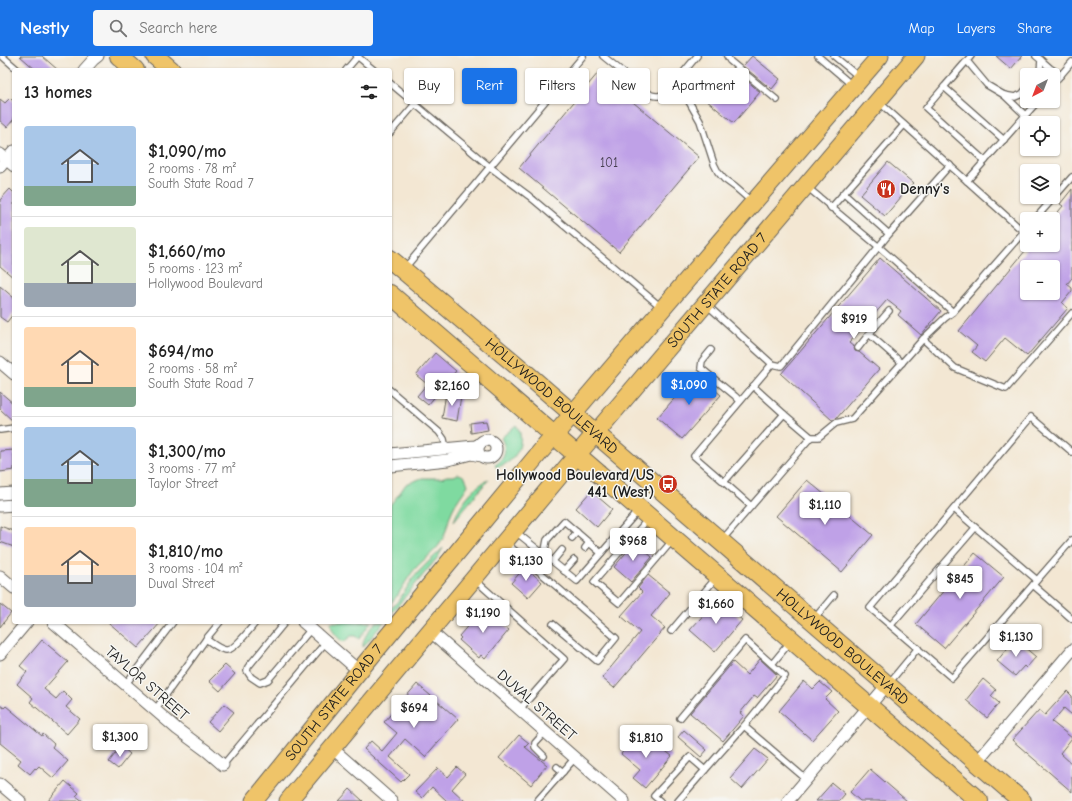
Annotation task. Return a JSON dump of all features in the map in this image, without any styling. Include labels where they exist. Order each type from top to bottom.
[{"type":"highway","points":[[119,56],[133,68]]},
{"type":"highway","points":[[155,56],[169,68]]},
{"type":"highway","name":"HOLLYWOOD BOULEVARD","points":[[397,265],[721,541],[1022,801]]},
{"type":"highway","name":"HOLLYWOOD BOULEVARD","points":[[392,296],[869,706],[976,800]]},
{"type":"main road","name":"SOUTH STATE ROAD 7","points":[[254,801],[359,671],[554,435],[880,56]]},
{"type":"main road","name":"SOUTH STATE ROAD 7","points":[[288,801],[576,455],[916,56]]},
{"type":"street","points":[[86,68],[98,56]]},
{"type":"street","points":[[0,362],[12,372]]},
{"type":"street","points":[[392,454],[475,446],[483,442],[490,441],[495,445],[496,449],[496,452],[491,457],[484,458],[482,456],[472,454],[448,460],[392,466]]},
{"type":"street","points":[[480,444],[478,450],[482,456]]},
{"type":"street","points":[[0,494],[12,493]]},
{"type":"street","points":[[0,506],[12,505]]},
{"type":"street","points":[[0,576],[12,586]]},
{"type":"street","points":[[0,654],[25,624]]},
{"type":"street","name":"TAYLOR STREET","points":[[55,624],[177,729],[223,765]]},
{"type":"street","points":[[307,626],[359,671]]},
{"type":"street","name":"DUVAL STREET","points":[[430,631],[624,801]]},
{"type":"street","points":[[977,762],[1072,650]]},
{"type":"street","points":[[788,801],[888,685]]},
{"type":"street","points":[[332,748],[392,801]]},
{"type":"street","points":[[0,784],[20,801]]},
{"type":"lane","points":[[2,56],[16,68]]},
{"type":"lane","points":[[348,68],[358,56],[372,68]]},
{"type":"lane","points":[[397,265],[490,167],[583,56]]},
{"type":"lane","points":[[603,56],[651,95],[658,97]]},
{"type":"lane","points":[[687,68],[697,56]]},
{"type":"lane","points":[[727,56],[730,61],[777,100]]},
{"type":"lane","points":[[818,56],[857,83]]},
{"type":"lane","points":[[834,56],[857,83]]},
{"type":"lane","points":[[971,56],[926,108],[985,161]]},
{"type":"lane","points":[[1038,58],[1061,75],[1072,62]]},
{"type":"lane","points":[[1038,58],[1039,68]]},
{"type":"lane","points":[[967,61],[987,85],[1004,95],[1025,115]]},
{"type":"lane","points":[[392,85],[404,95]]},
{"type":"lane","points":[[944,87],[1004,140]]},
{"type":"lane","points":[[1004,95],[1015,97],[1020,95]]},
{"type":"lane","points":[[878,101],[967,181],[1020,226]]},
{"type":"lane","points":[[392,131],[415,104],[663,308]]},
{"type":"lane","points":[[690,104],[700,121],[718,172],[724,179],[736,187],[753,203]]},
{"type":"lane","points":[[967,181],[1032,108]]},
{"type":"lane","points":[[831,208],[904,125]]},
{"type":"lane","points":[[705,303],[772,364],[781,366],[889,234],[950,165]]},
{"type":"lane","points":[[1041,212],[1072,177]]},
{"type":"lane","points":[[805,186],[879,247],[953,312]]},
{"type":"lane","points":[[843,193],[889,234]]},
{"type":"lane","points":[[754,386],[810,437],[819,437],[836,423],[852,419],[923,339],[953,312],[1020,236]]},
{"type":"lane","points":[[858,348],[889,311]]},
{"type":"lane","points":[[923,339],[955,368],[1006,389],[1072,313]]},
{"type":"lane","points":[[869,334],[902,362]]},
{"type":"lane","points":[[711,350],[702,361],[701,368],[735,396],[740,402]]},
{"type":"lane","points":[[751,506],[694,456],[772,364]]},
{"type":"lane","points":[[392,392],[439,432],[444,439],[446,448]]},
{"type":"lane","points":[[724,482],[784,414]]},
{"type":"lane","points":[[1072,452],[1031,417],[870,608],[952,678],[1072,540]]},
{"type":"lane","points":[[0,430],[12,428]]},
{"type":"lane","points":[[721,541],[810,437]]},
{"type":"lane","points":[[954,509],[1037,580]]},
{"type":"lane","points":[[644,513],[594,582],[619,603],[674,539]]},
{"type":"lane","points":[[509,536],[544,555],[577,581],[601,553],[644,513]]},
{"type":"lane","points":[[544,555],[547,540],[564,521],[601,553]]},
{"type":"lane","points":[[891,625],[975,528]]},
{"type":"lane","points":[[572,538],[577,532]]},
{"type":"lane","points":[[509,536],[616,638],[597,661],[553,624]]},
{"type":"lane","points":[[584,548],[589,543]]},
{"type":"lane","points":[[552,561],[562,550]]},
{"type":"lane","points":[[564,571],[574,560]]},
{"type":"lane","points":[[671,631],[718,576]]},
{"type":"lane","points":[[473,579],[564,659],[520,709]]},
{"type":"lane","points":[[1033,585],[1072,619]]},
{"type":"lane","points":[[813,620],[834,595]]},
{"type":"lane","points":[[126,685],[172,624]]},
{"type":"lane","points":[[155,710],[218,624]]},
{"type":"lane","points":[[206,639],[224,650],[230,650],[254,624]]},
{"type":"lane","points":[[283,624],[248,667],[247,671],[251,677],[260,683],[268,680],[307,626]]},
{"type":"lane","points":[[678,801],[744,726],[785,676],[745,640],[680,718]]},
{"type":"lane","points":[[772,664],[792,640]]},
{"type":"lane","points":[[223,765],[326,642]]},
{"type":"lane","points":[[888,685],[918,648]]},
{"type":"lane","points":[[744,726],[806,779]]},
{"type":"lane","points":[[544,756],[535,747],[535,743],[545,732]]},
{"type":"lane","points":[[660,801],[654,796],[690,756],[705,770]]},
{"type":"lane","points":[[537,801],[575,758]]},
{"type":"lane","points":[[557,767],[563,772]]},
{"type":"green space","points":[[516,425],[520,432],[520,446],[518,451],[511,460],[501,466],[496,467],[495,465],[501,460],[505,449],[501,438]]},
{"type":"green space","points":[[458,474],[464,476],[468,485],[450,515],[442,541],[436,549],[414,570],[392,602],[392,503],[406,484],[422,478],[454,476]]},
{"type":"green space","points":[[489,479],[454,521],[467,497],[477,487]]},
{"type":"green space","points":[[443,548],[438,557],[392,613],[392,607],[424,566]]},
{"type":"green space","points":[[331,624],[370,624],[359,639],[355,636],[351,636],[343,642],[334,633]]},
{"type":"green space","points":[[374,624],[382,624],[363,647],[365,637]]},
{"type":"building","points":[[20,56],[42,56],[56,68],[34,68]]},
{"type":"building","points":[[752,56],[780,79],[772,89],[749,71],[749,68],[743,66]]},
{"type":"building","points":[[996,56],[1022,56],[1011,69]]},
{"type":"building","points":[[597,74],[597,104],[635,104],[699,157],[619,252],[519,168],[572,104],[589,104],[589,84]]},
{"type":"building","points":[[749,82],[760,92],[734,123],[711,104],[749,104]]},
{"type":"building","points":[[10,98],[12,100],[12,121],[7,127],[0,121],[0,99],[5,103]]},
{"type":"building","name":"Denny's","points":[[888,162],[913,183],[885,216],[860,195]]},
{"type":"building","points":[[10,189],[12,191],[12,276],[0,266],[0,200]]},
{"type":"building","points":[[1072,189],[1072,278],[1067,284],[1072,288],[1072,291],[1062,303],[1068,308],[1027,356],[1005,338],[985,362],[972,352],[977,346],[959,331],[1024,252],[1060,252],[1060,212],[1058,212],[1063,206],[1060,204]]},
{"type":"building","points":[[880,258],[941,311],[921,335],[898,315],[901,311],[887,300],[849,343],[854,347],[855,351],[859,352],[879,369],[836,419],[832,420],[781,374]]},
{"type":"building","points":[[0,286],[12,296],[12,316],[7,322],[0,317]]},
{"type":"building","points":[[435,353],[456,371],[428,405],[417,396],[427,384],[416,375]]},
{"type":"building","points":[[696,374],[721,395],[682,439],[657,418]]},
{"type":"building","points":[[0,392],[12,402],[12,420],[0,409]]},
{"type":"building","points":[[446,393],[461,396],[457,421],[442,418]]},
{"type":"building","points":[[486,421],[488,430],[471,433],[470,423]]},
{"type":"building","points":[[12,450],[12,470],[0,472],[0,451]]},
{"type":"building","points":[[807,480],[873,535],[842,572],[776,516]]},
{"type":"building","points":[[591,491],[612,509],[597,527],[576,508]]},
{"type":"building","points":[[0,526],[12,530],[12,546],[0,542]]},
{"type":"building","points":[[635,542],[652,557],[631,582],[614,567]]},
{"type":"building","points":[[975,553],[1004,577],[944,648],[916,624]]},
{"type":"building","points":[[525,567],[542,582],[528,598],[511,583]]},
{"type":"building","points":[[648,575],[670,593],[651,616],[665,628],[614,688],[602,678],[640,632],[621,616],[642,592],[638,588]]},
{"type":"building","points":[[718,599],[742,620],[715,652],[690,630]]},
{"type":"building","points":[[0,604],[11,613],[0,627]]},
{"type":"building","points":[[483,608],[509,630],[485,659],[481,655],[479,658],[459,640],[461,638],[459,636]]},
{"type":"building","points":[[110,624],[159,624],[138,648]]},
{"type":"building","points":[[1015,639],[1036,657],[1026,668],[1024,666],[1015,676],[997,661]]},
{"type":"building","points":[[42,640],[68,662],[44,689],[56,699],[63,691],[72,700],[66,707],[80,719],[67,734],[30,702],[33,698],[17,684],[27,672],[20,666]]},
{"type":"building","points":[[760,659],[777,675],[757,698],[754,696],[740,713],[744,716],[723,741],[690,713],[733,662],[747,675]]},
{"type":"building","points":[[225,665],[235,674],[220,691],[209,681]]},
{"type":"building","points":[[983,679],[996,690],[991,696],[999,703],[987,718],[966,700]]},
{"type":"building","points":[[804,681],[813,689],[820,682],[832,692],[825,699],[838,711],[812,740],[779,711]]},
{"type":"building","points":[[417,684],[458,719],[425,757],[405,739],[390,757],[409,774],[401,782],[364,749],[371,741],[382,751],[397,733],[384,722]]},
{"type":"building","points":[[1067,691],[1072,696],[1072,715],[1064,708],[1052,722],[1072,738],[1060,753],[1072,764],[1072,792],[1012,740],[1039,710],[1045,715]]},
{"type":"building","points":[[224,704],[234,712],[218,731],[208,722]]},
{"type":"building","points":[[0,705],[4,708],[6,706],[42,736],[43,734],[54,744],[52,747],[68,761],[53,778],[39,766],[30,774],[18,764],[21,760],[0,743]]},
{"type":"building","points":[[684,730],[707,750],[701,757],[678,737]]},
{"type":"building","points":[[519,735],[529,743],[525,747],[547,765],[531,785],[499,758]]},
{"type":"building","points":[[646,735],[672,756],[645,788],[633,778],[640,770],[621,754],[633,740],[638,744]]},
{"type":"building","points":[[121,746],[130,754],[118,769],[109,762]]},
{"type":"building","points":[[755,749],[768,759],[742,789],[730,778]]},
{"type":"building","points":[[457,767],[465,774],[452,789],[465,801],[447,801],[432,787],[422,798],[415,792],[438,768],[448,777]]},
{"type":"building","points":[[870,769],[907,801],[860,801],[850,792]]},
{"type":"building","points":[[65,781],[79,793],[76,796],[83,801],[48,801]]},
{"type":"building","points":[[832,783],[845,794],[839,801],[816,801]]},
{"type":"building","points":[[350,789],[363,801],[339,801]]},
{"type":"place","name":"Denny's","points":[[886,189]]},
{"type":"place","name":"Hollywood Boulevard/US 441 (West)","points":[[668,484]]}]
